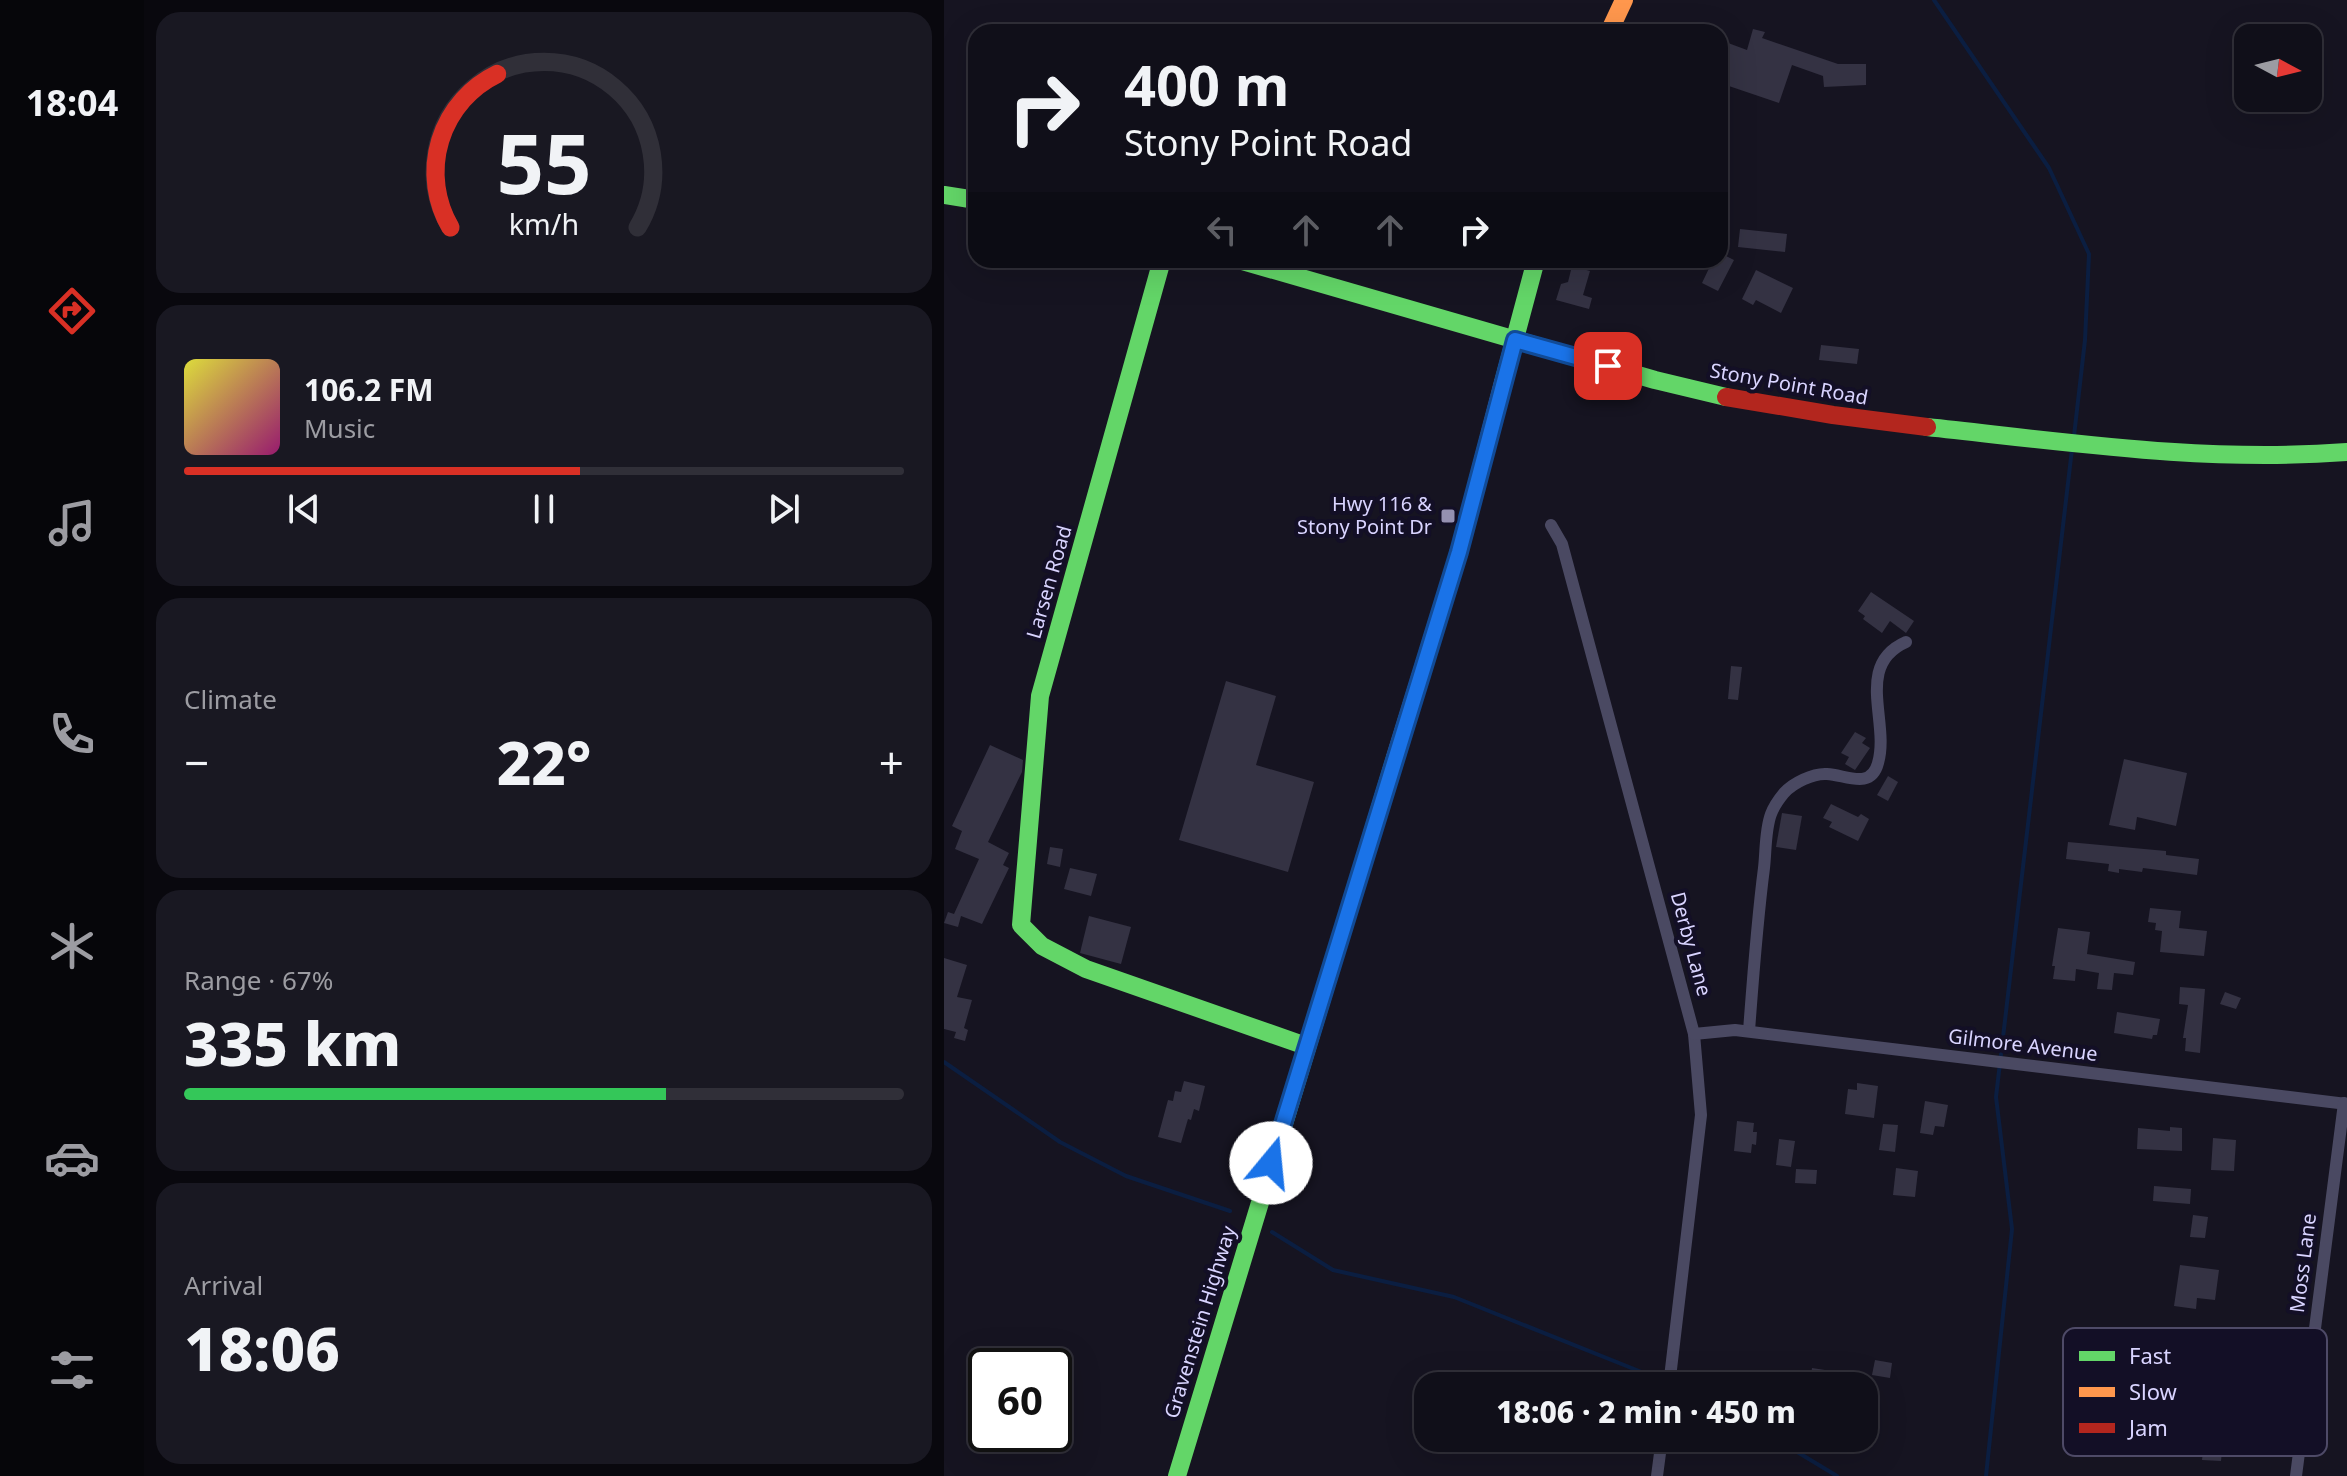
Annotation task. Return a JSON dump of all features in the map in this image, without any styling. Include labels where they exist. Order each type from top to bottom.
[{"type":"main road","points":[[1613,24],[1624,0]]},
{"type":"main road","points":[[944,195],[968,199]]},
{"type":"main road","name":"Larsen Road","points":[[1160,268],[1040,696],[1021,925],[1031,938],[1055,955],[1086,969],[1306,1046]]},
{"type":"main road","name":"Stony Point Road","points":[[1267,268],[1710,395],[1750,403],[1859,419],[2138,451],[2270,457],[2347,452]]},
{"type":"main road","name":"Gravenstein Highway","points":[[1177,1476],[1459,552],[1534,268]]},
{"type":"street","name":"Derby Lane","points":[[1551,525],[1562,544],[1694,1034],[1701,1115],[1671,1372]]},
{"type":"street","points":[[1749,1031],[1756,934],[1770,816],[1785,791],[1800,781],[1824,773],[1859,780],[1873,774],[1880,750],[1878,676],[1887,654],[1906,642]]},
{"type":"street","name":"Gilmore Avenue","points":[[1694,1034],[1749,1031],[2345,1104]]},
{"type":"street","name":"Moss Lane","points":[[2315,1328],[2345,1104]]},
{"type":"street","points":[[1657,1476],[1660,1452]]},
{"type":"street","name":"Moss Lane","points":[[2296,1476],[2299,1456]]},
{"type":"building","points":[[1753,29],[1765,32],[1762,38],[1838,64],[1866,64],[1866,85],[1824,87],[1823,76],[1792,65],[1779,103],[1728,86],[1728,43],[1747,50]]},
{"type":"building","points":[[1740,229],[1787,234],[1785,252],[1738,247]]},
{"type":"building","points":[[1728,257],[1734,260],[1718,291],[1702,283],[1709,268],[1728,268]]},
{"type":"building","points":[[1572,268],[1590,271],[1583,295],[1592,298],[1589,309],[1556,300],[1561,284],[1568,282]]},
{"type":"building","points":[[1756,270],[1793,288],[1781,313],[1756,300],[1753,305],[1742,299]]},
{"type":"building","points":[[1821,345],[1859,349],[1857,364],[1819,360]]},
{"type":"building","points":[[1871,592],[1914,621],[1906,633],[1890,621],[1882,633],[1863,619],[1865,616],[1858,611]]},
{"type":"building","points":[[1731,666],[1742,667],[1738,700],[1728,699]]},
{"type":"building","points":[[1226,681],[1276,696],[1256,765],[1314,782],[1288,872],[1179,840]]},
{"type":"building","points":[[1855,732],[1866,738],[1862,743],[1870,748],[1855,770],[1845,764],[1849,757],[1841,753]]},
{"type":"building","points":[[990,745],[1023,760],[1022,772],[988,842],[1009,853],[1003,865],[1009,868],[982,924],[961,916],[958,927],[944,923],[948,912],[954,914],[979,859],[955,849],[962,831],[952,826]]},
{"type":"building","points":[[2124,759],[2187,773],[2176,826],[2137,817],[2135,830],[2109,825]]},
{"type":"building","points":[[1888,776],[1898,782],[1888,801],[1877,795]]},
{"type":"building","points":[[1831,804],[1869,819],[1858,841],[1829,827],[1832,822],[1823,818]]},
{"type":"building","points":[[1782,813],[1802,816],[1796,850],[1776,847]]},
{"type":"building","points":[[2068,842],[2166,851],[2166,855],[2199,859],[2197,875],[2143,868],[2142,872],[2108,871],[2109,864],[2066,859]]},
{"type":"building","points":[[1050,847],[1063,849],[1060,867],[1047,864]]},
{"type":"building","points":[[1070,868],[1097,874],[1091,896],[1064,889]]},
{"type":"building","points":[[2150,908],[2181,911],[2179,928],[2207,931],[2204,956],[2160,952],[2162,931],[2155,930],[2156,923],[2148,922]]},
{"type":"building","points":[[1089,916],[1131,927],[1121,964],[1080,953]]},
{"type":"building","points":[[2058,928],[2090,932],[2087,954],[2135,962],[2133,975],[2114,973],[2112,990],[2097,989],[2099,973],[2076,969],[2075,981],[2053,979]]},
{"type":"building","points":[[944,958],[967,965],[957,997],[972,1000],[964,1028],[968,1030],[965,1041],[954,1038],[956,1032],[944,1029]]},
{"type":"building","points":[[2180,987],[2205,989],[2200,1053],[2185,1051],[2186,1038],[2183,1038],[2188,1005],[2179,1004]]},
{"type":"building","points":[[2225,992],[2241,998],[2236,1009],[2220,1004]]},
{"type":"building","points":[[2117,1012],[2160,1019],[2157,1035],[2153,1035],[2152,1039],[2114,1033]]},
{"type":"building","points":[[1184,1081],[1205,1086],[1199,1111],[1194,1109],[1191,1120],[1188,1119],[1181,1143],[1158,1137],[1168,1100],[1173,1101],[1175,1091],[1181,1092]]},
{"type":"building","points":[[1857,1083],[1878,1086],[1874,1118],[1845,1114],[1848,1089],[1857,1090]]},
{"type":"building","points":[[1925,1101],[1948,1105],[1944,1127],[1935,1126],[1933,1135],[1920,1133]]},
{"type":"building","points":[[1737,1121],[1754,1123],[1756,1145],[1752,1144],[1751,1153],[1734,1151]]},
{"type":"building","points":[[1883,1124],[1898,1125],[1895,1152],[1879,1150]]},
{"type":"building","points":[[2170,1127],[2182,1128],[2182,1151],[2137,1149],[2138,1128],[2170,1131]]},
{"type":"building","points":[[2213,1138],[2236,1140],[2234,1171],[2211,1170]]},
{"type":"building","points":[[1779,1139],[1795,1141],[1791,1167],[1776,1165]]},
{"type":"building","points":[[1896,1168],[1918,1171],[1915,1197],[1893,1195]]},
{"type":"building","points":[[1796,1169],[1817,1170],[1816,1184],[1795,1183]]},
{"type":"building","points":[[2154,1186],[2191,1189],[2190,1204],[2153,1201]]},
{"type":"building","points":[[2193,1215],[2208,1217],[2205,1238],[2190,1237]]},
{"type":"building","points":[[2180,1265],[2219,1270],[2215,1300],[2197,1298],[2196,1309],[2174,1306]]},
{"type":"building","points":[[1875,1360],[1892,1363],[1890,1378],[1873,1372]]},
{"type":"building","points":[[1812,1368],[1838,1372],[1812,1372]]},
{"type":"building","points":[[2202,1456],[2222,1456],[2221,1461],[2202,1460]]},
{"type":"waterway","points":[[1934,0],[2049,168],[2089,254],[2085,340],[2074,436]]},
{"type":"waterway","points":[[1986,1476],[2012,1229],[1996,1097],[2072,449]]},
{"type":"waterway","points":[[944,1062],[1060,1142],[1126,1176],[1230,1211]]},
{"type":"waterway","points":[[1272,1232],[1333,1270],[1454,1297],[1642,1372]]},
{"type":"waterway","points":[[1797,1452],[1837,1476]]},
{"type":"traffic: fast","points":[[944,195],[968,199]]},
{"type":"traffic: fast","points":[[1160,268],[1040,696],[1021,925],[1042,946],[1086,969],[1306,1046]]},
{"type":"traffic: fast","points":[[1267,268],[1655,380],[1726,397]]},
{"type":"traffic: fast","points":[[1503,383],[1534,268]]},
{"type":"traffic: fast","points":[[1927,427],[2189,453],[2294,455],[2347,452]]},
{"type":"traffic: fast","points":[[1177,1476],[1395,758]]},
{"type":"traffic: slow","points":[[1613,24],[1624,0]]},
{"type":"traffic: slow","points":[[1395,758],[1459,552],[1503,383]]},
{"type":"traffic: jam","points":[[1726,397],[1927,427]]},
{"type":"place","name":"Hwy 116 & Stony Point Dr","points":[[1448,516]]},
{"type":"route","points":[[1271,1163],[1459,552],[1515,340],[1608,366]]}]
